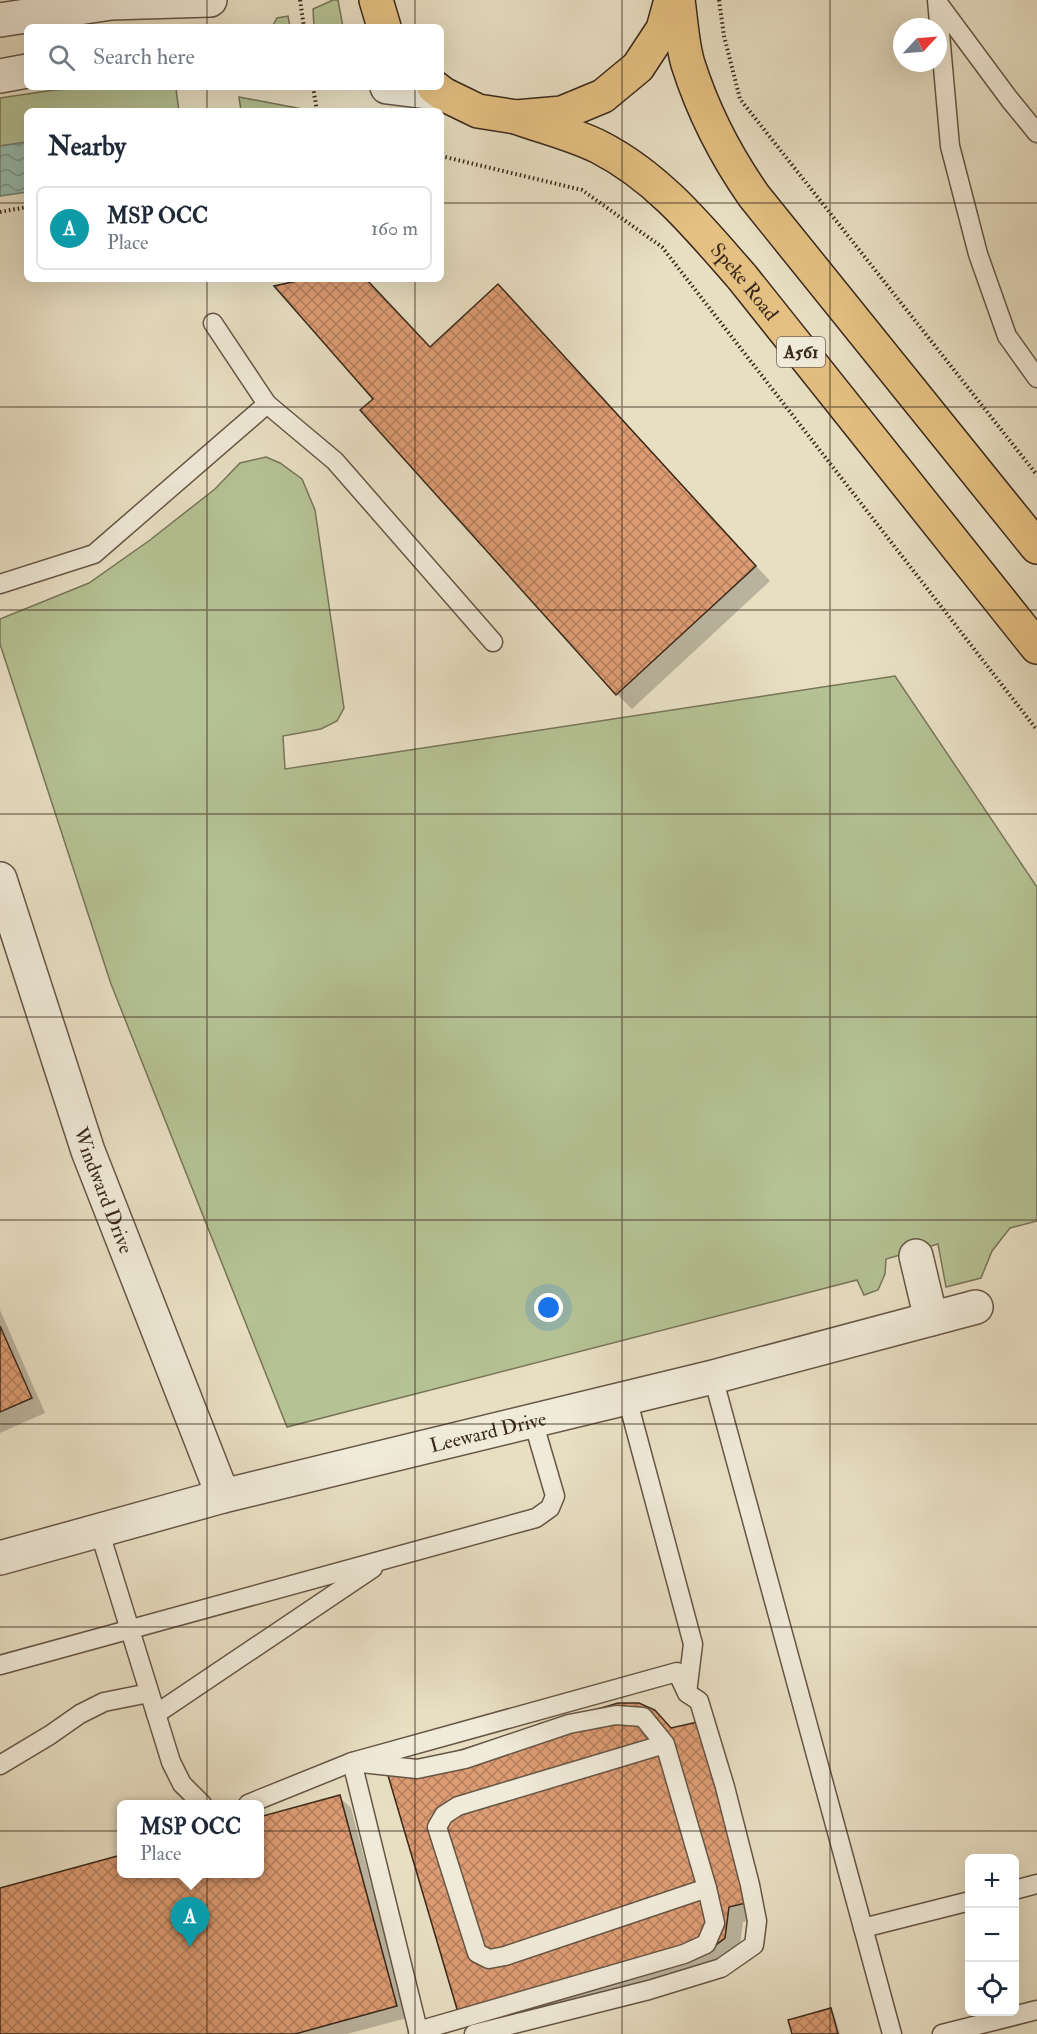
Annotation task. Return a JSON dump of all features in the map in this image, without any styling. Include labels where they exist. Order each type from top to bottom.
[{"type":"highway","points":[[376,0],[383,24]]},
{"type":"highway","name":"A561","points":[[439,91],[478,111],[516,117],[562,113],[603,96],[638,67],[663,29],[671,0]]},
{"type":"highway","points":[[678,0],[688,63],[732,164],[754,196],[1037,547]]},
{"type":"highway","name":"Speke Road","points":[[516,117],[597,146],[630,165],[659,188],[695,224],[742,277],[1037,647]]},
{"type":"street","points":[[0,20],[111,1],[210,0]]},
{"type":"street","points":[[0,76],[24,72]]},
{"type":"street","name":"Windward Drive","points":[[0,879],[88,1151],[223,1496]]},
{"type":"street","points":[[916,1256],[931,1319]]},
{"type":"street","name":"Leeward Drive","points":[[0,1558],[223,1496],[713,1377],[976,1307]]},
{"type":"lane","points":[[937,1],[1037,133]]},
{"type":"lane","points":[[937,1],[950,146],[978,254],[1007,336],[1037,378]]},
{"type":"lane","points":[[213,324],[267,404],[335,461],[493,642]]},
{"type":"lane","points":[[0,584],[94,554],[267,404]]},
{"type":"lane","points":[[713,1377],[892,2034]]},
{"type":"lane","points":[[627,1398],[693,1644],[687,1693]]},
{"type":"lane","points":[[0,1665],[536,1518],[550,1508],[555,1496],[533,1421]]},
{"type":"lane","points":[[99,1530],[171,1762],[182,1784],[198,1800]]},
{"type":"lane","points":[[156,1714],[387,1559]]},
{"type":"lane","points":[[258,1800],[352,1762],[677,1672],[687,1693],[699,1701],[725,1787],[757,1921],[754,1945],[721,1968],[649,1990],[474,2034]]},
{"type":"lane","points":[[0,1765],[50,1736],[80,1714],[104,1702],[149,1694]]},
{"type":"lane","points":[[616,1715],[643,1717],[665,1744],[707,1888],[715,1923],[706,1944],[684,1954],[419,2033],[352,1762],[417,1769],[465,1759],[569,1724],[616,1715]]},
{"type":"lane","points":[[665,1744],[458,1806],[444,1815],[438,1827],[477,1953],[489,1959],[505,1956],[707,1888]]},
{"type":"lane","points":[[1019,1889],[1037,1884]]},
{"type":"lane","points":[[863,1928],[965,1902]]},
{"type":"lane","points":[[942,2034],[1037,2010]]},
{"type":"path","points":[[300,0],[304,24]]},
{"type":"path","points":[[718,0],[724,36],[740,99],[1037,475]]},
{"type":"path","points":[[314,90],[316,108]]},
{"type":"path","points":[[444,157],[582,190],[662,247],[1037,730]]},
{"type":"path","points":[[0,212],[24,208]]},
{"type":"green space","points":[[338,0],[342,24],[314,24],[313,9]]},
{"type":"green space","points":[[288,16],[289,24],[274,24],[277,18]]},
{"type":"green space","points":[[54,90],[176,90],[179,108],[24,108],[24,142],[0,146],[0,98]]},
{"type":"green space","points":[[239,97],[297,108],[241,108]]},
{"type":"green space","points":[[266,457],[280,463],[302,479],[315,510],[344,708],[337,721],[321,729],[283,736],[285,769],[895,676],[1037,887],[1037,1221],[1010,1228],[992,1251],[981,1278],[946,1287],[938,1244],[886,1259],[885,1274],[878,1290],[864,1295],[857,1280],[287,1427],[111,984],[0,644],[0,619],[89,583],[150,540],[215,489],[240,463]]},
{"type":"water","points":[[24,142],[24,192],[0,196],[0,146]]},
{"type":"building","points":[[292,282],[369,282],[430,347],[498,284],[756,566],[616,695],[360,410],[373,399],[274,286]]},
{"type":"building","points":[[0,1326],[32,1398],[0,1412]]},
{"type":"building","points":[[618,1703],[639,1703],[655,1710],[671,1728],[698,1722],[746,1903],[729,1907],[725,1938],[704,1954],[462,2026],[387,1772]]},
{"type":"building","points":[[340,1795],[397,2006],[295,2034],[0,2034],[0,1888],[117,1856],[117,1878],[264,1878],[264,1816]]},
{"type":"building","points":[[831,2008],[838,2034],[792,2034],[788,2020]]},
{"type":"place","name":"MSP OCC","points":[[190,1947]]}]
